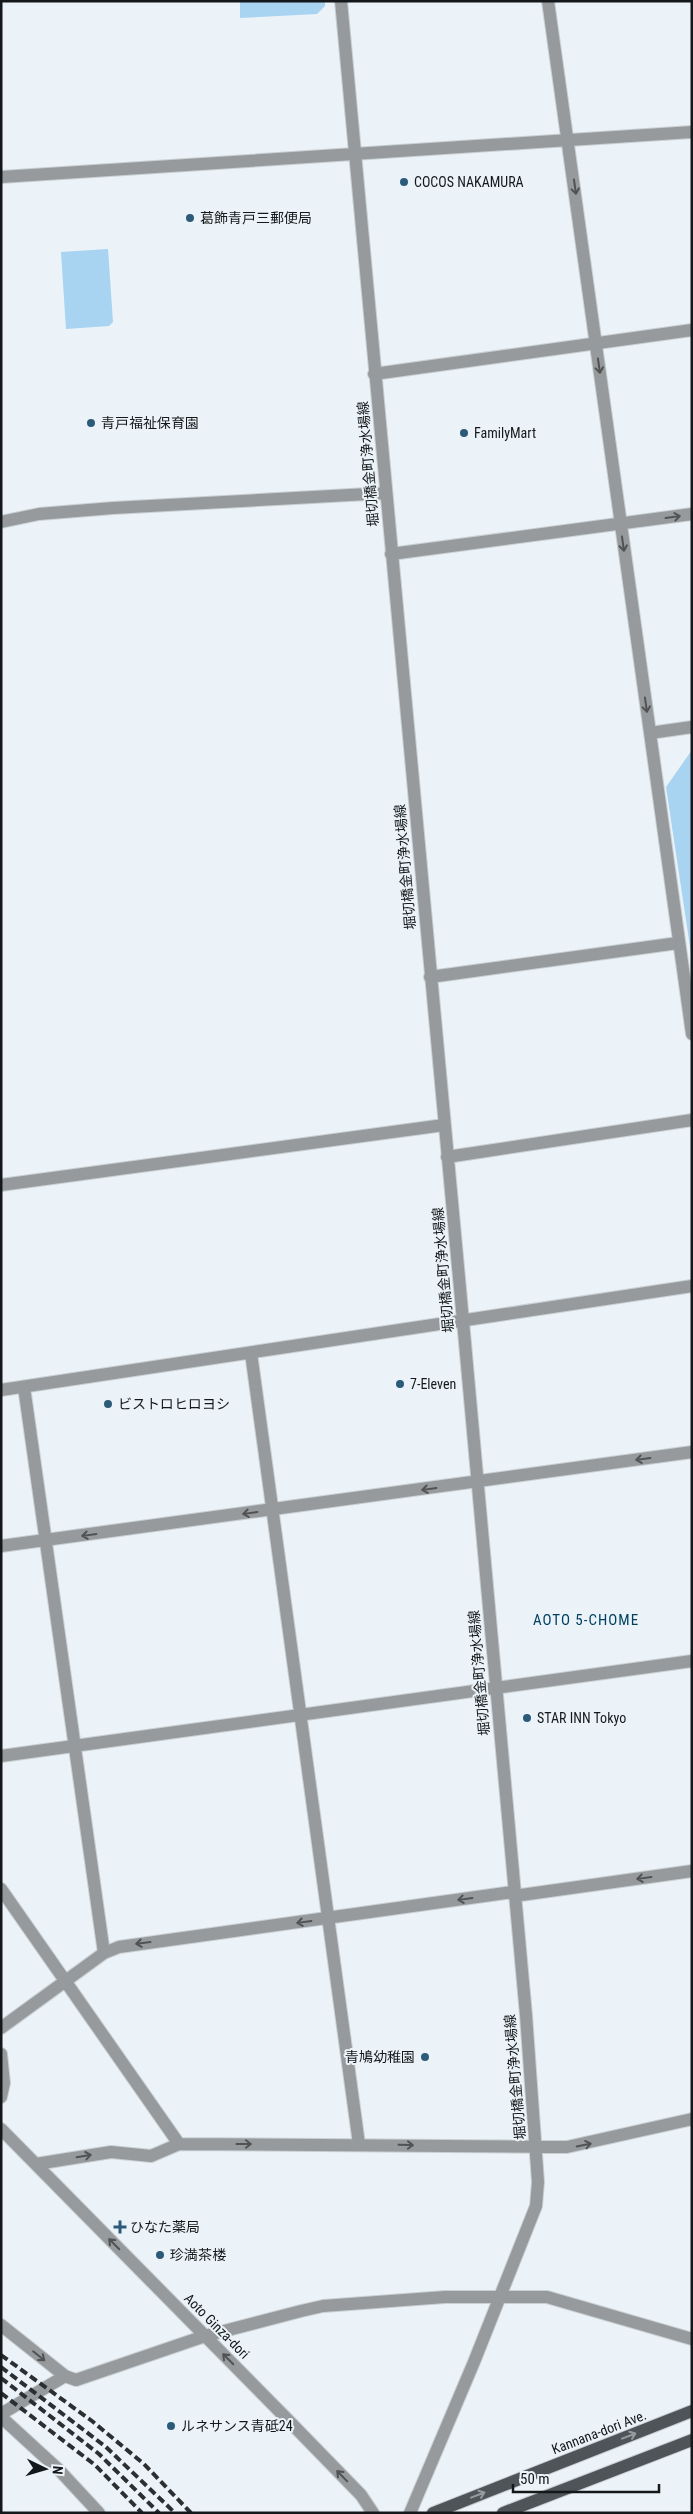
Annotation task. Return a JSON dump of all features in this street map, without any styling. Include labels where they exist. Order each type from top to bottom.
[{"type":"main road","name":"Kannana-dori Ave.","points":[[433,2513],[692,2411]]},
{"type":"main road","points":[[503,2513],[692,2440]]},
{"type":"street","name":"堀切橋金町浄水場線","points":[[341,1],[463,1321],[538,2182],[536,2206],[410,2513]]},
{"type":"street","points":[[548,1],[692,1034]]},
{"type":"street","points":[[1,177],[692,132]]},
{"type":"street","points":[[374,374],[692,330]]},
{"type":"street","points":[[1,522],[38,514],[113,508],[386,494]]},
{"type":"street","points":[[391,554],[692,514]]},
{"type":"street","points":[[650,733],[692,728]]},
{"type":"street","points":[[430,977],[678,943]]},
{"type":"street","points":[[447,1157],[692,1120]]},
{"type":"street","points":[[1,1186],[444,1125]]},
{"type":"street","points":[[1,1390],[692,1286]]},
{"type":"street","points":[[251,1353],[359,2144]]},
{"type":"street","points":[[24,1386],[104,1953]]},
{"type":"street","points":[[1,1546],[692,1452]]},
{"type":"street","points":[[1,1756],[692,1661]]},
{"type":"street","points":[[1,2028],[104,1953],[119,1947],[692,1871]]},
{"type":"street","points":[[1,1888],[179,2144]]},
{"type":"street","points":[[1,2054],[4,2083],[1,2097]]},
{"type":"street","points":[[36,2164],[112,2152],[150,2156],[179,2144],[580,2146],[692,2119]]},
{"type":"street","name":"Aoto Ginza-dori","points":[[1,2129],[361,2495],[373,2513]]},
{"type":"street","points":[[1,2324],[61,2378],[76,2380],[205,2336],[323,2306],[445,2297],[547,2297],[692,2339]]},
{"type":"street","points":[[61,2378],[2,2415],[60,2471],[98,2513]]},
{"type":"shaded area","points":[[240,1],[325,1],[325,6],[317,14],[240,18]]},
{"type":"shaded area","points":[[108,249],[113,322],[109,326],[66,329],[61,252]]},
{"type":"shaded area","points":[[692,750],[692,960],[666,787]]},
{"type":"railway","points":[[1,2355],[92,2421],[144,2464],[191,2513]]},
{"type":"railway","points":[[1,2367],[106,2447],[175,2513]]},
{"type":"railway","points":[[1,2378],[99,2454],[159,2513]]},
{"type":"railway","points":[[1,2393],[95,2465],[142,2513]]},
{"type":"place","name":"COCOS NAKAMURA","points":[[404,182]]},
{"type":"place","name":"葛飾青戸三郵便局","points":[[190,218]]},
{"type":"place","name":"青戸福祉保育園","points":[[91,423]]},
{"type":"place","name":"FamilyMart","points":[[464,433]]},
{"type":"place","name":"7-Eleven","points":[[400,1384]]},
{"type":"place","name":"ビストロヒロヨシ","points":[[108,1404]]},
{"type":"place","name":"STAR INN Tokyo","points":[[527,1718]]},
{"type":"place","name":"青鳩幼稚園","points":[[425,2057]]},
{"type":"place","name":"ひなた薬局","points":[[120,2227]]},
{"type":"place","name":"珍満茶楼","points":[[160,2255]]},
{"type":"place","name":"ルネサンス青砥24","points":[[171,2426]]},
{"type":"district","name":"AOTO 5-CHOME","points":[[586,1620]]}]
